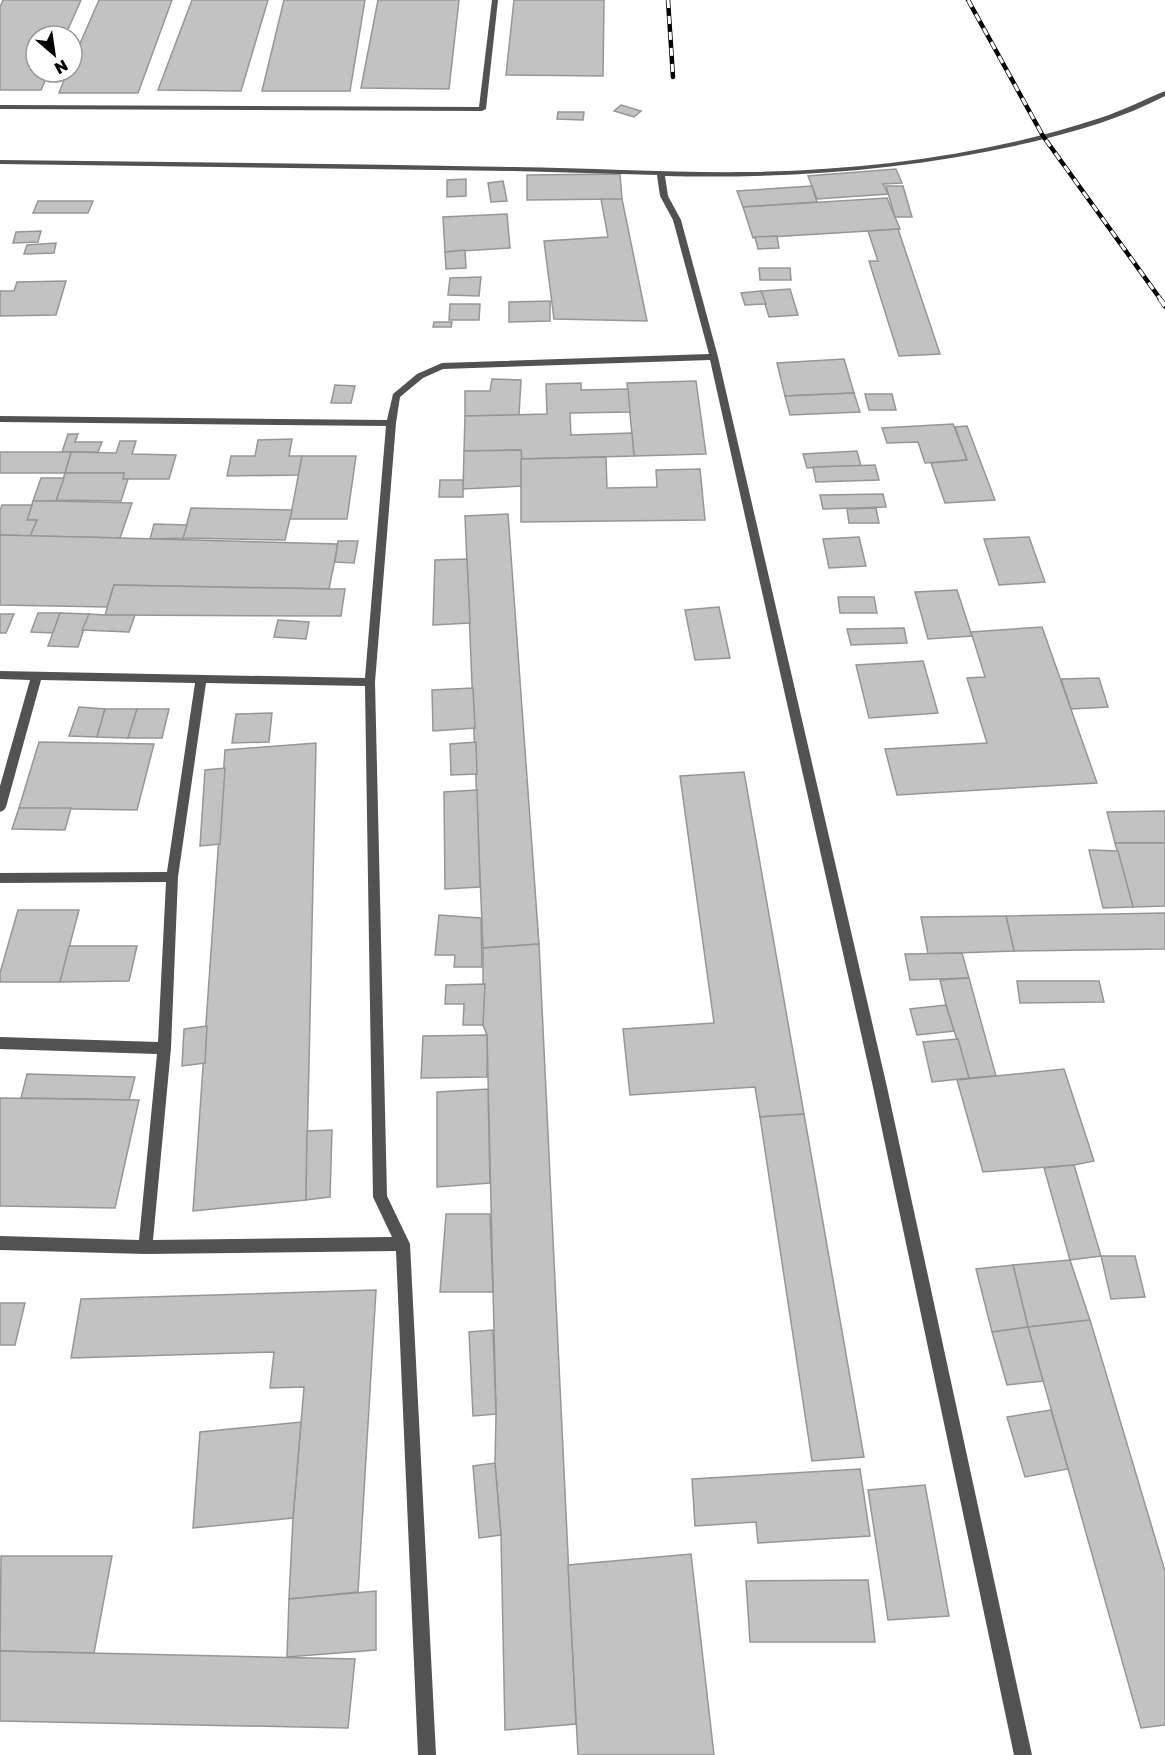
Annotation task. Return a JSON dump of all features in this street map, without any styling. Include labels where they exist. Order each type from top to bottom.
[{"type":"street","points":[[0,107],[482,109],[495,0]]},
{"type":"street","points":[[0,162],[660,172],[784,173],[845,170],[955,156],[1067,131],[1151,101],[1165,93]]},
{"type":"street","points":[[660,172],[664,196],[677,220],[714,357],[877,1075],[1023,1755]]},
{"type":"street","points":[[427,1755],[403,1244],[380,1197],[370,682],[391,423],[396,396],[420,376],[442,366],[714,357]]},
{"type":"street","points":[[0,418],[391,423]]},
{"type":"street","points":[[0,675],[370,682]]},
{"type":"street","points":[[0,807],[36,677]]},
{"type":"street","points":[[145,1247],[164,1048],[172,877],[201,678]]},
{"type":"street","points":[[0,878],[172,877]]},
{"type":"street","points":[[0,1043],[164,1048]]},
{"type":"street","points":[[0,1243],[145,1247],[403,1244]]},
{"type":"building","points":[[3,0],[81,0],[70,24],[24,24],[24,84],[44,84],[41,90],[0,90],[0,7]]},
{"type":"building","points":[[99,0],[172,0],[138,93],[59,93],[62,84],[84,84],[84,34]]},
{"type":"building","points":[[192,0],[268,0],[241,91],[158,90]]},
{"type":"building","points":[[284,0],[365,0],[350,91],[262,91]]},
{"type":"building","points":[[378,0],[459,0],[449,89],[361,88]]},
{"type":"building","points":[[514,0],[604,0],[603,76],[506,75]]},
{"type":"building","points":[[621,105],[641,111],[634,117],[614,111]]},
{"type":"building","points":[[558,112],[584,112],[583,120],[557,119]]},
{"type":"building","points":[[896,169],[902,183],[883,184],[888,194],[817,199],[808,176]]},
{"type":"building","points":[[620,174],[622,199],[527,200],[527,175]]},
{"type":"building","points":[[466,179],[466,196],[447,197],[447,180]]},
{"type":"building","points":[[503,181],[507,201],[491,202],[488,183]]},
{"type":"building","points":[[812,186],[817,202],[743,207],[737,191]]},
{"type":"building","points":[[886,186],[903,186],[912,217],[895,217]]},
{"type":"building","points":[[887,198],[900,229],[753,238],[743,207]]},
{"type":"building","points":[[601,199],[622,199],[647,321],[554,319],[544,241],[608,237]]},
{"type":"building","points":[[38,201],[93,201],[88,213],[33,213]]},
{"type":"building","points":[[507,214],[510,248],[445,252],[443,217]]},
{"type":"building","points":[[898,229],[940,354],[899,356],[869,261],[878,261],[868,231]]},
{"type":"building","points":[[41,231],[38,242],[13,243],[16,232]]},
{"type":"building","points":[[777,236],[779,248],[758,249],[755,237]]},
{"type":"building","points":[[56,243],[54,253],[24,254],[27,245]]},
{"type":"building","points":[[465,250],[466,268],[446,269],[445,252]]},
{"type":"building","points":[[759,268],[790,268],[791,280],[760,280]]},
{"type":"building","points":[[481,277],[479,296],[448,295],[450,278]]},
{"type":"building","points":[[66,281],[56,315],[0,316],[0,291],[14,291],[17,282]]},
{"type":"building","points":[[790,289],[798,315],[769,317],[761,291]]},
{"type":"building","points":[[761,291],[766,304],[745,305],[741,293]]},
{"type":"building","points":[[550,301],[550,321],[509,322],[509,302]]},
{"type":"building","points":[[450,304],[480,304],[479,320],[449,320]]},
{"type":"building","points":[[434,322],[452,322],[451,327],[433,327]]},
{"type":"building","points":[[844,359],[854,393],[785,396],[777,363]]},
{"type":"building","points":[[492,379],[521,380],[519,415],[465,416],[465,391],[490,391]]},
{"type":"building","points":[[696,381],[706,454],[634,456],[627,383]]},
{"type":"building","points":[[581,383],[581,390],[628,389],[630,412],[570,413],[571,435],[632,433],[634,456],[521,459],[521,450],[464,451],[465,416],[547,414],[546,384]]},
{"type":"building","points":[[335,385],[355,386],[351,403],[331,403]]},
{"type":"building","points":[[854,393],[860,412],[790,415],[785,396]]},
{"type":"building","points":[[865,394],[892,394],[896,410],[869,410]]},
{"type":"building","points":[[953,424],[967,460],[925,463],[918,442],[887,443],[882,428]]},
{"type":"building","points":[[967,426],[995,500],[945,503],[931,463],[967,460],[955,427]]},
{"type":"building","points":[[68,434],[78,434],[75,442],[102,442],[98,452],[62,452]]},
{"type":"building","points":[[292,439],[289,456],[302,456],[299,475],[227,476],[231,456],[255,456],[258,440]]},
{"type":"building","points":[[120,441],[136,441],[132,454],[176,455],[169,479],[123,479],[124,473],[65,473],[71,452],[116,453]]},
{"type":"building","points":[[521,450],[524,486],[463,489],[464,451]]},
{"type":"building","points":[[857,451],[861,466],[807,468],[803,454]]},
{"type":"building","points":[[0,452],[71,452],[65,473],[0,473]]},
{"type":"building","points":[[302,456],[356,456],[347,519],[290,519]]},
{"type":"building","points":[[606,457],[607,488],[657,487],[656,470],[700,469],[705,520],[521,522],[521,459]]},
{"type":"building","points":[[875,465],[879,480],[816,482],[813,467]]},
{"type":"building","points":[[65,473],[124,473],[123,479],[128,479],[121,501],[56,500]]},
{"type":"building","points":[[41,478],[64,478],[56,501],[33,501]]},
{"type":"building","points":[[440,480],[463,480],[463,497],[439,497]]},
{"type":"building","points":[[883,494],[886,507],[823,509],[820,495]]},
{"type":"building","points":[[33,501],[132,503],[120,538],[30,536],[37,520],[27,520]]},
{"type":"building","points":[[2,505],[32,505],[27,520],[37,520],[30,536],[0,535]]},
{"type":"building","points":[[191,508],[292,510],[285,540],[183,538]]},
{"type":"building","points":[[876,508],[879,523],[849,523],[847,509]]},
{"type":"building","points":[[508,514],[539,944],[483,948],[465,516]]},
{"type":"building","points":[[154,524],[187,525],[183,538],[150,539]]},
{"type":"building","points":[[0,535],[338,544],[329,589],[114,585],[107,607],[0,605]]},
{"type":"building","points":[[859,537],[866,566],[829,568],[823,539]]},
{"type":"building","points":[[1029,537],[1045,582],[999,585],[984,539]]},
{"type":"building","points":[[338,541],[358,541],[354,563],[335,562]]},
{"type":"building","points":[[467,559],[470,623],[433,625],[435,560]]},
{"type":"building","points":[[114,585],[345,589],[341,616],[105,615]]},
{"type":"building","points":[[957,590],[972,636],[928,639],[915,592]]},
{"type":"building","points":[[838,597],[874,597],[877,613],[840,613]]},
{"type":"building","points":[[719,607],[730,658],[695,660],[685,610]]},
{"type":"building","points":[[38,613],[60,613],[53,633],[31,632]]},
{"type":"building","points":[[60,613],[89,614],[78,647],[48,646]]},
{"type":"building","points":[[0,614],[14,614],[6,633],[0,633]]},
{"type":"building","points":[[89,614],[135,615],[129,632],[82,630]]},
{"type":"building","points":[[278,620],[309,622],[306,639],[274,637]]},
{"type":"building","points":[[1042,627],[1097,783],[897,795],[885,749],[987,743],[967,678],[985,677],[971,632]]},
{"type":"building","points":[[904,628],[907,643],[851,645],[847,629]]},
{"type":"building","points":[[923,661],[938,713],[869,718],[856,665]]},
{"type":"building","points":[[1099,678],[1108,707],[1071,709],[1061,679]]},
{"type":"building","points":[[473,688],[475,728],[433,731],[432,690]]},
{"type":"building","points":[[79,707],[105,709],[97,737],[69,736]]},
{"type":"building","points":[[105,709],[137,709],[128,738],[97,737]]},
{"type":"building","points":[[137,709],[169,709],[162,738],[128,738]]},
{"type":"building","points":[[272,713],[269,742],[232,743],[236,714]]},
{"type":"building","points":[[39,742],[154,744],[137,810],[19,808]]},
{"type":"building","points":[[476,742],[477,774],[451,775],[450,744]]},
{"type":"building","points":[[316,743],[306,1200],[193,1211],[225,750]]},
{"type":"building","points":[[225,768],[220,844],[200,846],[205,770]]},
{"type":"building","points":[[744,772],[804,1114],[760,1117],[755,1087],[630,1095],[623,1029],[714,1023],[680,776]]},
{"type":"building","points":[[477,790],[480,887],[445,889],[444,792]]},
{"type":"building","points":[[19,808],[71,808],[65,830],[12,829]]},
{"type":"building","points":[[1165,811],[1165,843],[1115,843],[1107,812]]},
{"type":"building","points":[[1115,843],[1165,843],[1165,906],[1133,907]]},
{"type":"building","points":[[1089,850],[1118,851],[1133,907],[1103,908]]},
{"type":"building","points":[[18,910],[79,910],[60,982],[0,982],[0,973]]},
{"type":"building","points":[[1165,913],[1165,949],[1014,951],[1006,916]]},
{"type":"building","points":[[439,915],[481,918],[482,967],[454,967],[455,955],[435,955]]},
{"type":"building","points":[[1006,916],[1014,951],[928,954],[921,917]]},
{"type":"building","points":[[539,944],[576,1724],[505,1730],[501,1535],[495,1463],[496,1414],[487,1035],[483,1025],[483,948]]},
{"type":"building","points":[[69,946],[137,946],[129,981],[60,982]]},
{"type":"building","points":[[962,953],[969,978],[910,980],[905,954]]},
{"type":"building","points":[[969,978],[996,1076],[969,1078],[946,1005],[940,980]]},
{"type":"building","points":[[1017,981],[1099,981],[1104,1002],[1020,1003]]},
{"type":"building","points":[[485,984],[483,1025],[463,1025],[464,1004],[445,1004],[446,985]]},
{"type":"building","points":[[946,1005],[954,1031],[917,1035],[910,1009]]},
{"type":"building","points":[[207,1026],[205,1063],[182,1066],[184,1029]]},
{"type":"building","points":[[487,1035],[487,1077],[421,1078],[423,1036]]},
{"type":"building","points":[[958,1039],[969,1078],[932,1082],[923,1042]]},
{"type":"building","points":[[1064,1069],[1094,1161],[1074,1165],[983,1172],[957,1080]]},
{"type":"building","points":[[27,1074],[135,1077],[129,1100],[21,1098]]},
{"type":"building","points":[[488,1089],[490,1183],[437,1187],[437,1092]]},
{"type":"building","points":[[0,1098],[139,1100],[115,1208],[0,1206]]},
{"type":"building","points":[[804,1114],[864,1457],[812,1461],[760,1117]]},
{"type":"building","points":[[332,1130],[330,1197],[306,1200],[307,1131]]},
{"type":"building","points":[[1074,1165],[1101,1256],[1070,1260],[1044,1168]]},
{"type":"building","points":[[446,1214],[490,1214],[493,1292],[440,1292]]},
{"type":"building","points":[[1101,1256],[1135,1256],[1145,1297],[1111,1299]]},
{"type":"building","points":[[1070,1260],[1090,1320],[1028,1327],[1013,1265]]},
{"type":"building","points":[[1013,1265],[1028,1327],[992,1332],[976,1269]]},
{"type":"building","points":[[376,1290],[358,1592],[289,1599],[304,1387],[270,1388],[274,1352],[71,1358],[81,1299]]},
{"type":"building","points":[[0,1303],[25,1303],[15,1345],[0,1345]]},
{"type":"building","points":[[1090,1320],[1165,1571],[1165,1725],[1141,1728],[1028,1327]]},
{"type":"building","points":[[1028,1327],[1043,1381],[1007,1385],[992,1332]]},
{"type":"building","points":[[493,1330],[496,1414],[473,1416],[469,1332]]},
{"type":"building","points":[[1051,1410],[1068,1469],[1025,1477],[1007,1417]]},
{"type":"building","points":[[301,1422],[293,1518],[193,1528],[200,1432]]},
{"type":"building","points":[[495,1463],[501,1535],[479,1538],[473,1466]]},
{"type":"building","points":[[860,1469],[870,1536],[758,1543],[756,1522],[695,1526],[692,1479]]},
{"type":"building","points":[[925,1485],[949,1616],[888,1620],[868,1490]]},
{"type":"building","points":[[691,1554],[714,1755],[578,1755],[568,1565]]},
{"type":"building","points":[[1,1556],[112,1556],[94,1653],[0,1651]]},
{"type":"building","points":[[868,1580],[875,1642],[750,1642],[746,1581]]},
{"type":"building","points":[[376,1591],[376,1650],[287,1657],[289,1599]]},
{"type":"building","points":[[0,1651],[355,1659],[348,1728],[0,1721]]},
{"type":"railway","points":[[668,0],[673,77]]},
{"type":"railway","points":[[968,0],[1043,136],[1161,300]]},
{"type":"railway","points":[[1160,299],[1165,306]]}]
